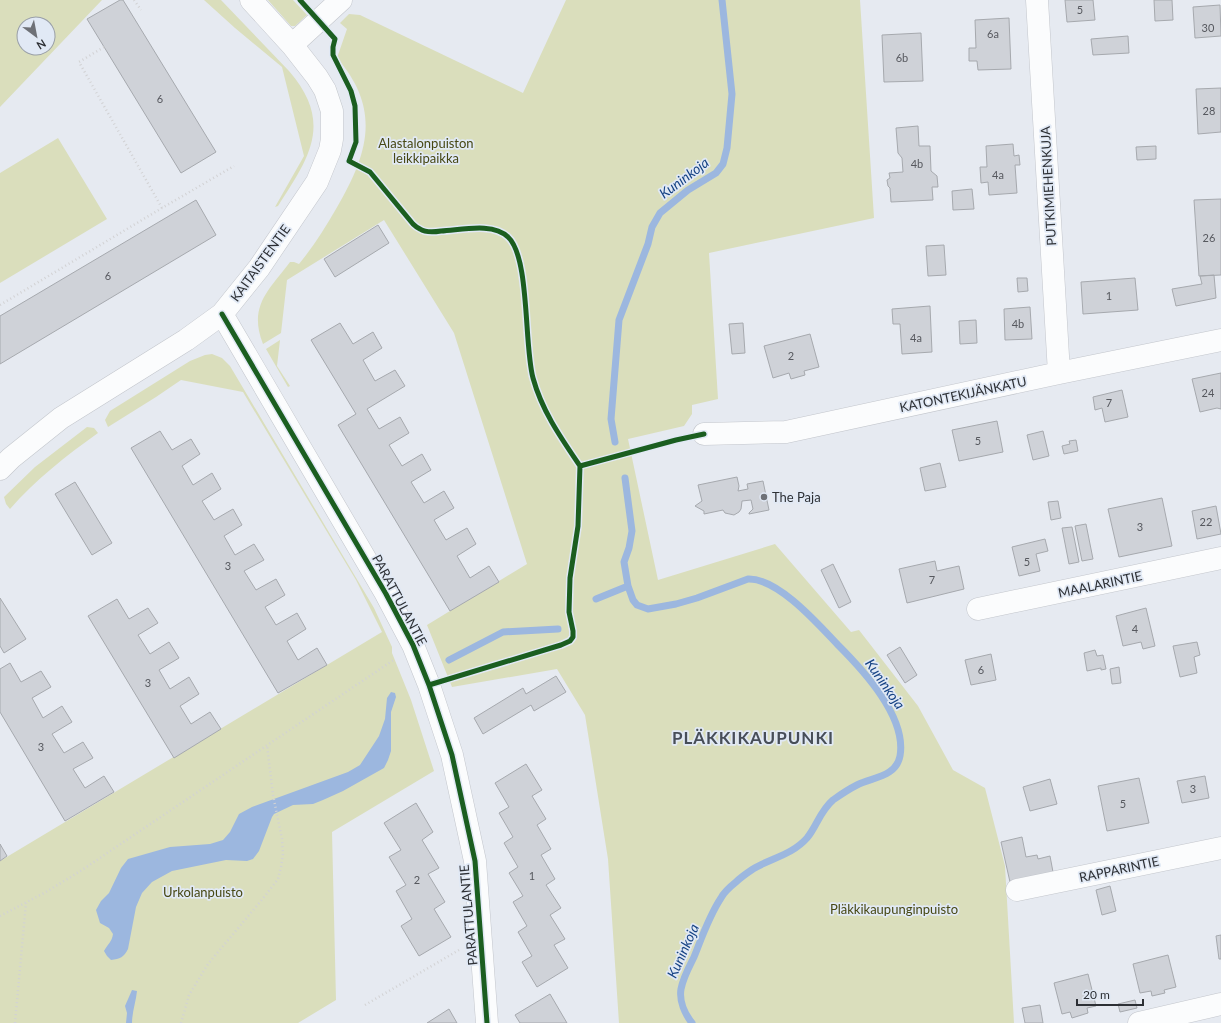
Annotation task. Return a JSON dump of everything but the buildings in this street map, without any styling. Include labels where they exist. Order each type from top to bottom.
[{"type":"street","name":"KAITAISTENTIE","points":[[0,469],[11,458],[61,418],[186,340],[222,314],[259,268],[317,182],[330,150],[332,133],[332,111],[325,90],[317,77],[292,45],[251,0]]},
{"type":"street","points":[[292,45],[341,0]]},
{"type":"street","name":"PUTKIMIEHENKUJA","points":[[1037,0],[1059,373]]},
{"type":"street","name":"PARATTULANTIE","points":[[222,314],[386,594],[413,644],[429,685],[452,755],[475,861],[487,1023]]},
{"type":"street","name":"KATONTEKIJÄNKATU","points":[[704,434],[786,432],[1059,373],[1221,340]]},
{"type":"street","name":"MAALARINTIE","points":[[978,609],[1221,558]]},
{"type":"street","name":"RAPPARINTIE","points":[[1017,890],[1221,848]]},
{"type":"street","points":[[1138,1023],[1221,1004]]},
{"type":"path","points":[[134,0],[141,10]]},
{"type":"path","points":[[104,47],[79,62],[162,208]]},
{"type":"path","points":[[0,305],[234,166]]},
{"type":"path","points":[[0,916],[82,870],[400,655],[413,644]]},
{"type":"path","points":[[181,1023],[189,995],[199,976],[266,896],[278,879],[283,854],[282,839],[274,795],[268,745]]},
{"type":"path","points":[[15,1023],[26,902]]},
{"type":"path","points":[[364,1005],[465,946]]},
{"type":"green space","points":[[0,0],[102,0],[56,48],[56,16],[16,16],[16,56],[49,56],[0,107]]},
{"type":"green space","points":[[204,0],[221,0],[289,71],[303,90],[311,107],[313,124],[312,140],[307,156],[278,206],[275,207],[304,156],[282,67]]},
{"type":"green space","points":[[268,0],[293,0],[307,15],[295,26],[291,26]]},
{"type":"green space","points":[[566,0],[860,0],[874,218],[709,253],[718,399],[692,405],[692,414],[684,426],[628,439],[658,580],[775,544],[851,632],[859,630],[918,706],[953,770],[985,788],[1005,866],[1014,1023],[619,1023],[608,859],[585,715],[557,669],[452,687],[427,625],[527,564],[454,333],[384,220],[287,280],[281,333],[263,344],[259,331],[258,319],[259,309],[263,299],[268,290],[290,262],[299,264],[319,237],[347,189],[356,170],[362,151],[365,132],[365,114],[360,96],[351,77],[337,58],[347,29],[340,23],[349,14],[360,15],[523,93]]},
{"type":"green space","points":[[58,138],[107,219],[0,283],[0,173]]},
{"type":"green space","points":[[280,340],[277,366],[290,386],[288,387],[266,349]]},
{"type":"green space","name":"Urkolanpuisto","points":[[212,354],[222,358],[230,366],[374,608],[392,647],[392,653],[411,700],[434,771],[332,832],[336,1000],[298,1023],[0,1023],[0,861],[382,632],[356,580],[243,392],[181,380],[108,427],[105,420],[110,411],[190,361]]},
{"type":"green space","points":[[87,427],[94,428],[98,433],[52,468],[10,509],[6,504],[4,497],[35,467]]},
{"type":"water","points":[[391,692],[395,693],[396,697],[391,712],[391,751],[384,768],[343,791],[323,800],[313,804],[293,805],[274,814],[259,851],[253,859],[247,861],[226,860],[172,871],[152,882],[142,893],[136,907],[128,949],[123,956],[117,959],[111,960],[107,956],[104,951],[111,941],[113,934],[109,928],[100,923],[96,910],[101,901],[109,893],[121,868],[128,859],[170,847],[210,844],[223,840],[230,832],[239,814],[252,807],[348,772],[360,765],[379,736],[385,719],[387,698]]},
{"type":"water","points":[[132,990],[137,991],[132,1023],[126,1023],[127,1013],[125,1006]]},
{"type":"waterway","name":"Kuninkoja","points":[[615,442],[611,419],[619,320],[648,244],[652,227],[660,213],[688,190],[716,173],[723,164],[727,148],[732,94],[722,0]]},
{"type":"waterway","name":"Kuninkoja","points":[[625,478],[632,531],[629,548],[624,562],[628,586],[633,600],[637,605],[648,609],[676,604],[697,598],[748,579],[760,581],[772,586],[797,604],[809,615],[859,667],[881,695],[890,710],[897,726],[900,741],[900,756],[898,763],[894,768],[883,775],[857,785],[833,800],[825,809],[807,838],[801,844],[753,869],[740,878],[724,894],[709,919],[682,985],[682,1003],[687,1016],[692,1023]]},
{"type":"waterway","points":[[596,599],[628,586]]},
{"type":"waterway","points":[[449,660],[503,632],[558,629]]},
{"type":"cycle path","points":[[300,0],[335,39],[333,55],[351,91],[355,106],[356,142],[349,161],[370,172],[417,228],[428,232],[485,228],[502,232],[508,237],[515,247],[520,263],[523,282],[528,345],[533,378],[541,402],[559,435],[580,466],[704,434]]},
{"type":"cycle path","points":[[222,314],[386,594],[413,645],[429,685],[452,755],[475,861],[487,1023]]},
{"type":"cycle path","points":[[429,685],[561,645],[570,641],[573,637],[569,612],[570,578],[578,526],[580,466]]},
{"type":"place","name":"The Paja","points":[[764,497]]},
{"type":"district","name":"PLÄKKIKAUPUNKI","points":[[753,738]]},
{"type":"park label","name":"Alastalonpuiston leikkipaikka","points":[[426,150]]},
{"type":"park label","name":"Pläkkikaupunginpuisto","points":[[894,909]]}]
